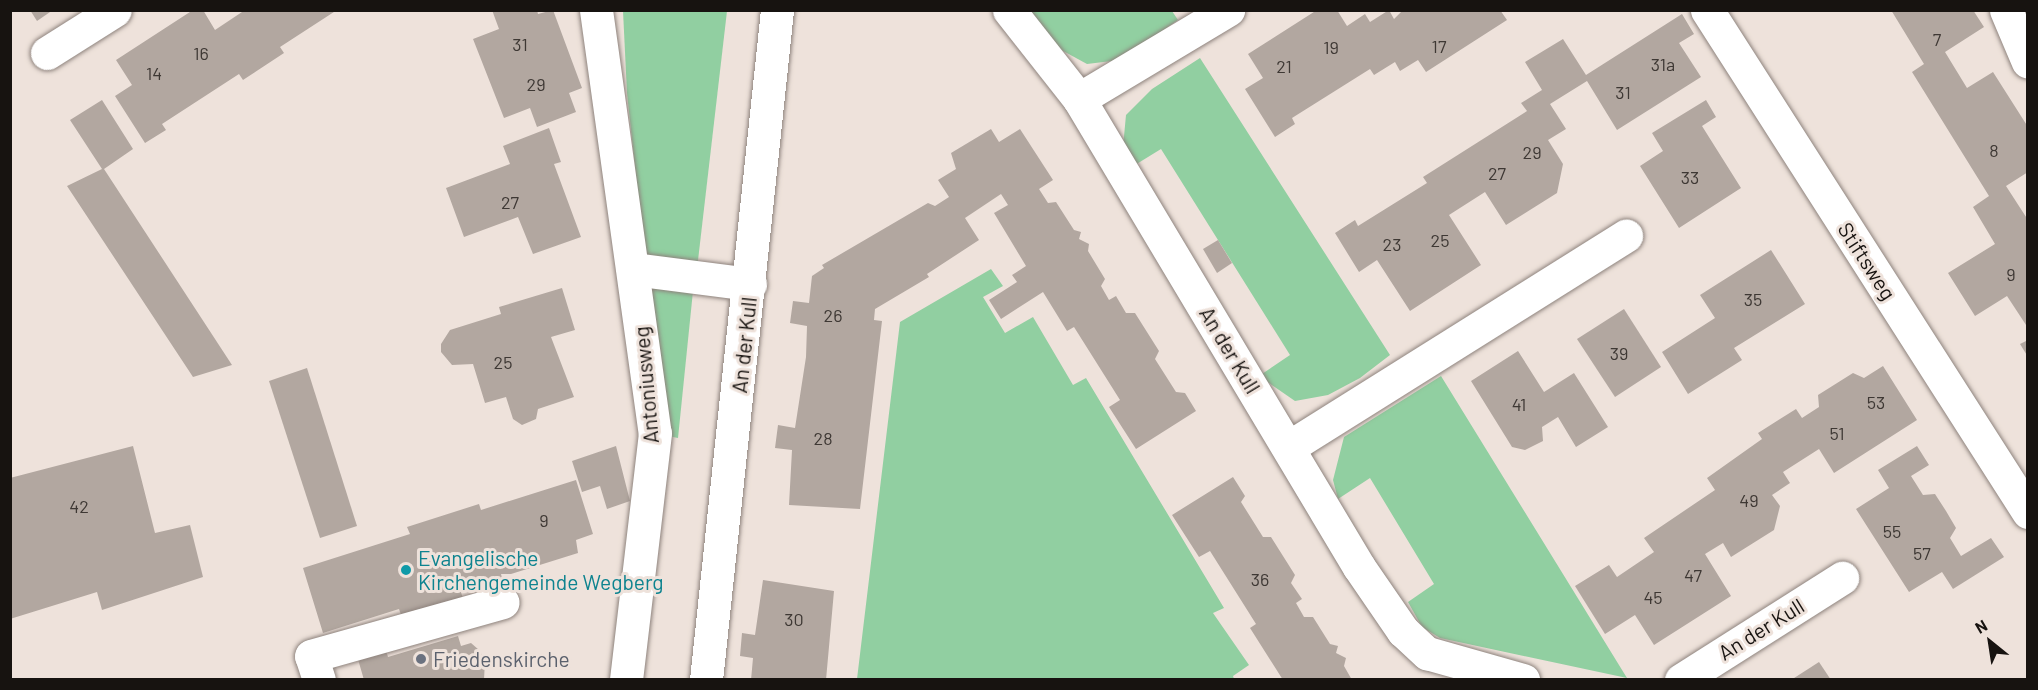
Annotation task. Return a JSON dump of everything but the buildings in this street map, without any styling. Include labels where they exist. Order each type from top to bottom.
[{"type":"street","points":[[47,53],[115,10]]},
{"type":"street","name":"Antoniusweg","points":[[596,10],[655,433],[626,680]]},
{"type":"street","name":"An der Kull","points":[[706,680],[750,284],[777,10]]},
{"type":"street","name":"An der Kull","points":[[1009,10],[1079,99],[1359,567],[1403,631],[1426,653],[1523,680]]},
{"type":"street","points":[[1079,99],[1228,10]]},
{"type":"street","name":"Stiftsweg","points":[[1707,10],[2028,512]]},
{"type":"street","points":[[2006,10],[2028,62]]},
{"type":"street","points":[[1289,447],[1626,236]]},
{"type":"street","points":[[633,269],[750,284]]},
{"type":"street","name":"An der Kull","points":[[1681,680],[1842,578]]},
{"type":"street","points":[[319,680],[311,656],[503,602]]},
{"type":"green space","points":[[623,11],[727,11],[697,269],[645,260],[627,93]]},
{"type":"green space","points":[[1031,11],[1172,11],[1178,20],[1120,60],[1087,64],[1054,46]]},
{"type":"green space","points":[[1200,58],[1390,355],[1360,378],[1328,395],[1295,401],[1259,376],[1290,355],[1161,149],[1135,165],[1123,147],[1126,115],[1152,89]]},
{"type":"green space","points":[[991,269],[1003,286],[983,297],[1005,333],[1033,317],[1073,385],[1086,378],[1224,608],[1213,613],[1249,665],[1233,676],[1234,679],[857,679],[900,322]]},
{"type":"green space","points":[[645,287],[693,291],[678,438],[663,435]]},
{"type":"green space","points":[[1441,376],[1627,678],[1440,638],[1422,627],[1408,602],[1434,584],[1370,478],[1338,499],[1333,480],[1344,437]]},
{"type":"place","name":"Evangelische Kirchengemeinde Wegberg","points":[[406,570]]},
{"type":"place","name":"Friedenskirche","points":[[421,659]]}]
